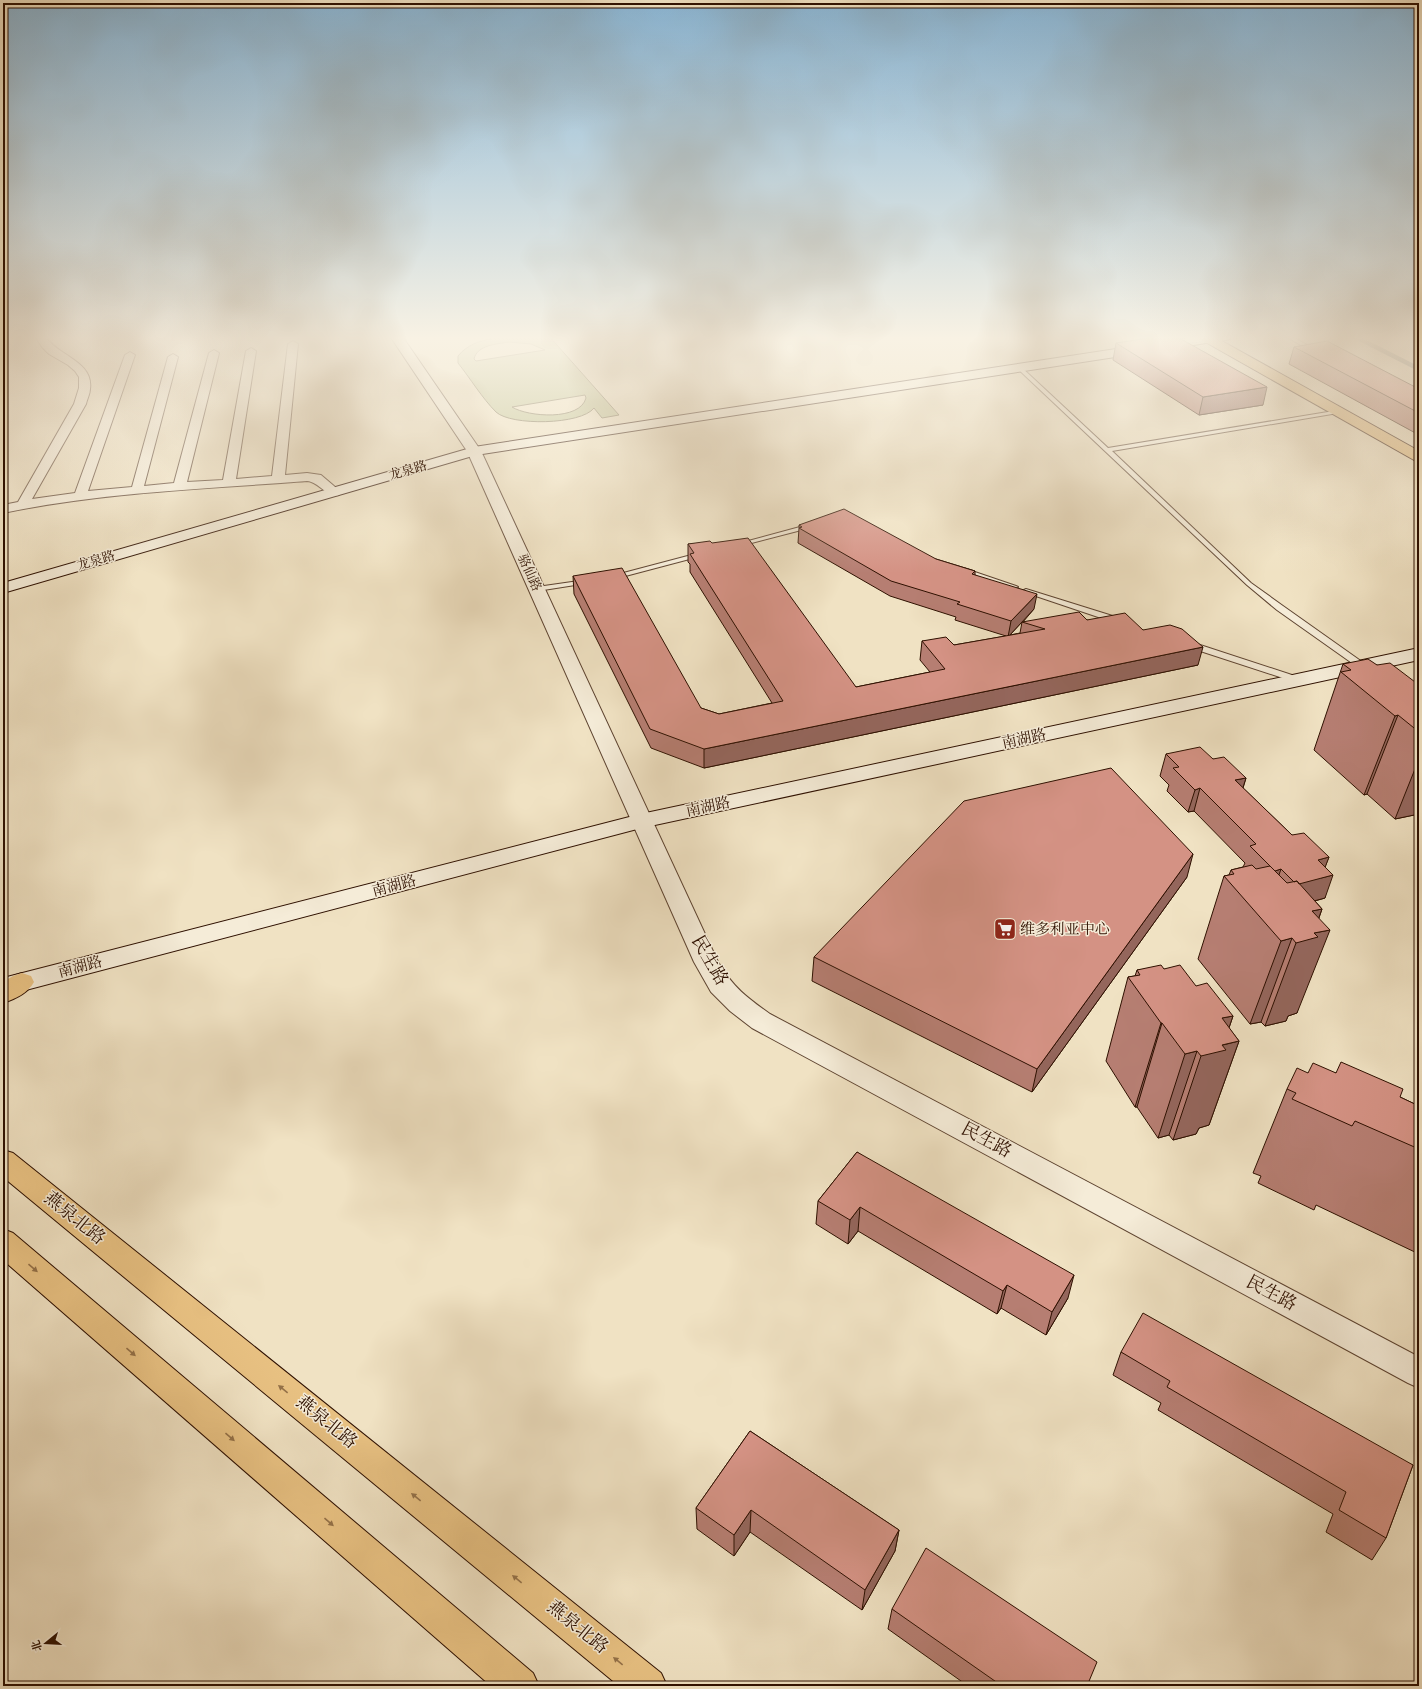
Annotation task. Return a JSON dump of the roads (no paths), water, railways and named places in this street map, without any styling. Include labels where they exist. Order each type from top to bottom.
[{"type":"main road","name":"骆仙路","points":[[449,415],[474,451],[641,821]]},
{"type":"main road","name":"龙泉路","points":[[3,588],[474,451],[712,415]]},
{"type":"main road","points":[[1345,415],[1419,458]]},
{"type":"main road","points":[[1368,415],[1419,443]]},
{"type":"main road","name":"南湖路","points":[[9,988],[641,821],[1419,654]]},
{"type":"main road","name":"民生路","points":[[641,821],[706,962],[720,986],[739,1005],[761,1021],[1419,1373]]},
{"type":"main road","name":"燕泉北路","points":[[3,1161],[648,1686]]},
{"type":"main road","points":[[3,1242],[520,1686]]},
{"type":"street","points":[[24,504],[74,415]]},
{"type":"street","points":[[80,495],[109,415]]},
{"type":"street","points":[[137,490],[157,415]]},
{"type":"street","points":[[180,486],[198,415]]},
{"type":"street","points":[[229,483],[240,415]]},
{"type":"street","points":[[278,479],[285,415]]},
{"type":"street","points":[[3,509],[80,495],[180,486],[314,477],[335,492]]},
{"type":"lane","points":[[1070,415],[1264,596],[1362,666]]},
{"type":"lane","points":[[1107,450],[1315,415]]},
{"type":"lane","points":[[729,547],[819,524]]},
{"type":"lane","points":[[608,578],[706,553]]},
{"type":"lane","points":[[958,568],[1124,623]]},
{"type":"lane","points":[[537,590],[594,581]]},
{"type":"lane","points":[[1184,642],[1298,680]]},
{"type":"place","name":"维多利亚中心","points":[[1005,929]]}]
